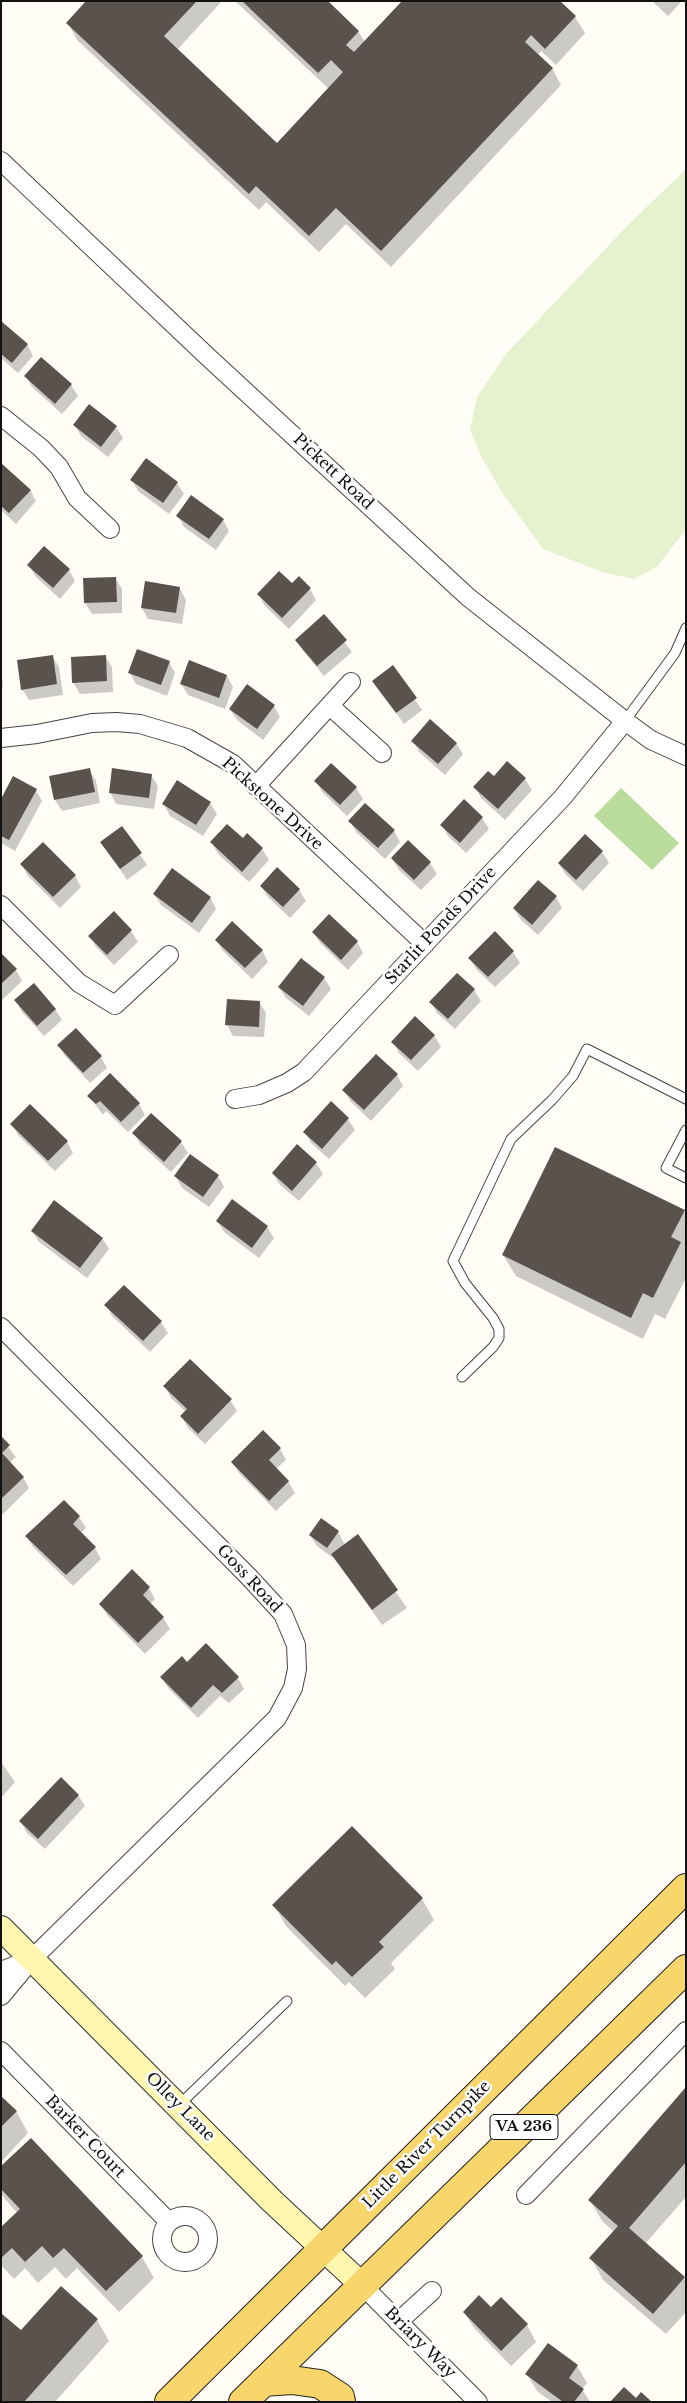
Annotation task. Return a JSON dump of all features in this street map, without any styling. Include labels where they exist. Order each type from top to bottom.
[{"type":"main road","name":"Little River Turnpike","points":[[169,2402],[686,1888]]},
{"type":"main road","name":"Olley Lane","points":[[1,1928],[179,2105],[272,2201],[361,2284]]},
{"type":"main road","name":"VA 236","points":[[243,2402],[361,2284],[683,1977]]},
{"type":"main road","points":[[263,2382],[292,2380],[320,2384],[340,2397],[341,2402]]},
{"type":"street","name":"Pickett Road","points":[[1,161],[208,357],[468,597],[624,721],[651,740],[686,756]]},
{"type":"street","points":[[1,416],[41,448],[59,467],[77,498],[110,529]]},
{"type":"street","points":[[256,786],[351,682]]},
{"type":"street","points":[[330,706],[382,753]]},
{"type":"street","name":"Starlit Ponds Drive","points":[[234,1099],[259,1095],[287,1083],[304,1072],[563,797],[624,721]]},
{"type":"street","name":"Pickstone Drive","points":[[1,738],[37,734],[92,723],[140,724],[179,735],[216,753],[233,764],[425,944]]},
{"type":"street","points":[[1,905],[79,983],[115,1005],[169,955]]},
{"type":"street","name":"Goss Road","points":[[1,1327],[249,1576],[283,1614],[291,1629],[296,1645],[297,1669],[293,1688],[285,1706],[276,1718],[32,1959]]},
{"type":"street","points":[[1,1971],[32,1959]]},
{"type":"street","points":[[1,1996],[32,1959]]},
{"type":"street","points":[[526,2195],[686,2031]]},
{"type":"street","name":"Barker Court","points":[[1,2051],[169,2222]]},
{"type":"street","name":"Briary Way","points":[[361,2284],[478,2402]]},
{"type":"street","points":[[398,2322],[432,2291]]},
{"type":"lane","points":[[624,721],[675,654],[686,628]]},
{"type":"lane","points":[[462,1378],[493,1347],[499,1338],[498,1329],[493,1318],[465,1283],[453,1261],[511,1139],[552,1100],[573,1076],[587,1050],[686,1099]]},
{"type":"lane","points":[[686,1130],[666,1168],[686,1178]]},
{"type":"lane","points":[[179,2105],[287,2001]]},
{"type":"green space","points":[[686,169],[686,529],[657,567],[634,579],[605,573],[543,549],[503,494],[482,458],[470,430],[477,397],[506,354],[627,226]]},
{"type":"green space","points":[[621,788],[679,843],[652,870],[594,816]]},
{"type":"building","points":[[86,1],[197,1],[164,36],[277,143],[343,72],[331,60],[318,73],[242,1],[328,1],[359,31],[346,45],[354,52],[402,1],[560,1],[576,16],[545,49],[531,35],[525,42],[553,68],[381,251],[336,208],[309,236],[256,186],[249,194],[66,23]]},
{"type":"building","points":[[1,321],[28,344],[12,363],[1,354]]},
{"type":"building","points":[[41,357],[72,384],[55,404],[24,376]]},
{"type":"building","points":[[89,404],[117,426],[101,447],[73,425]]},
{"type":"building","points":[[146,458],[178,482],[163,503],[130,480]]},
{"type":"building","points":[[1,463],[31,490],[9,513],[1,506]]},
{"type":"building","points":[[191,495],[224,519],[209,539],[176,516]]},
{"type":"building","points":[[44,546],[70,569],[53,588],[27,565]]},
{"type":"building","points":[[279,571],[292,583],[299,576],[311,588],[282,618],[257,594]]},
{"type":"building","points":[[116,577],[117,602],[84,603],[83,578]]},
{"type":"building","points":[[145,581],[180,587],[176,613],[141,608]]},
{"type":"building","points":[[324,614],[347,640],[317,666],[295,640]]},
{"type":"building","points":[[137,649],[170,661],[161,685],[128,673]]},
{"type":"building","points":[[53,655],[57,684],[21,690],[17,660]]},
{"type":"building","points":[[106,655],[107,681],[72,683],[71,657]]},
{"type":"building","points":[[189,660],[227,675],[219,698],[180,684]]},
{"type":"building","points":[[393,665],[417,698],[396,713],[372,681]]},
{"type":"building","points":[[247,684],[275,705],[257,729],[229,709]]},
{"type":"building","points":[[430,719],[457,743],[438,764],[411,741]]},
{"type":"building","points":[[507,761],[526,778],[498,809],[473,787],[488,771],[494,776]]},
{"type":"building","points":[[331,763],[357,787],[340,805],[314,781]]},
{"type":"building","points":[[90,768],[95,792],[54,800],[49,776]]},
{"type":"building","points":[[112,768],[152,774],[149,798],[109,793]]},
{"type":"building","points":[[13,776],[37,789],[9,840],[1,836],[1,799]]},
{"type":"building","points":[[177,780],[211,802],[196,825],[162,804]]},
{"type":"building","points":[[464,799],[483,817],[460,843],[440,825]]},
{"type":"building","points":[[365,803],[395,830],[378,848],[348,821]]},
{"type":"building","points":[[227,824],[243,838],[247,833],[263,848],[242,872],[210,842]]},
{"type":"building","points":[[122,826],[142,853],[120,869],[100,842]]},
{"type":"building","points":[[585,834],[603,851],[576,880],[558,863]]},
{"type":"building","points":[[408,840],[431,862],[414,880],[391,858]]},
{"type":"building","points":[[43,842],[76,875],[53,897],[20,864]]},
{"type":"building","points":[[277,867],[300,889],[283,907],[260,886]]},
{"type":"building","points":[[172,868],[211,897],[192,923],[153,894]]},
{"type":"building","points":[[538,880],[557,896],[532,925],[513,908]]},
{"type":"building","points":[[114,911],[132,930],[107,955],[88,936]]},
{"type":"building","points":[[329,914],[358,941],[341,960],[312,932]]},
{"type":"building","points":[[232,921],[263,950],[245,968],[215,940]]},
{"type":"building","points":[[495,931],[514,951],[488,977],[468,958]]},
{"type":"building","points":[[1,953],[17,969],[1,984]]},
{"type":"building","points":[[301,958],[325,977],[303,1006],[278,987]]},
{"type":"building","points":[[457,973],[475,989],[448,1019],[429,1002]]},
{"type":"building","points":[[34,983],[56,1009],[37,1026],[14,1000]]},
{"type":"building","points":[[227,999],[260,1001],[259,1027],[225,1025]]},
{"type":"building","points":[[415,1016],[435,1035],[411,1060],[391,1042]]},
{"type":"building","points":[[76,1028],[102,1056],[83,1073],[57,1045]]},
{"type":"building","points":[[376,1054],[398,1074],[364,1110],[342,1090]]},
{"type":"building","points":[[110,1073],[140,1103],[121,1122],[100,1101],[96,1104],[87,1096]]},
{"type":"building","points":[[331,1101],[349,1118],[322,1149],[303,1132]]},
{"type":"building","points":[[30,1104],[68,1141],[48,1161],[10,1124]]},
{"type":"building","points":[[151,1113],[182,1141],[164,1162],[132,1133]]},
{"type":"building","points":[[297,1144],[317,1162],[292,1191],[272,1173]]},
{"type":"building","points":[[555,1147],[685,1210],[671,1237],[681,1242],[653,1298],[643,1293],[631,1318],[502,1255]]},
{"type":"building","points":[[190,1154],[219,1175],[203,1197],[174,1176]]},
{"type":"building","points":[[232,1199],[268,1226],[252,1248],[216,1221]]},
{"type":"building","points":[[54,1200],[103,1238],[80,1268],[31,1231]]},
{"type":"building","points":[[124,1285],[162,1321],[143,1341],[104,1305]]},
{"type":"building","points":[[190,1359],[232,1399],[198,1434],[180,1416],[187,1409],[163,1386]]},
{"type":"building","points":[[263,1430],[281,1448],[269,1460],[289,1481],[269,1501],[231,1462]]},
{"type":"building","points":[[1,1436],[10,1445],[2,1453],[24,1477],[1,1499]]},
{"type":"building","points":[[64,1500],[80,1516],[73,1524],[96,1547],[66,1575],[25,1536]]},
{"type":"building","points":[[321,1518],[339,1531],[327,1548],[309,1535]]},
{"type":"building","points":[[358,1534],[398,1590],[372,1610],[331,1554]]},
{"type":"building","points":[[132,1569],[150,1587],[143,1595],[164,1617],[138,1643],[99,1604]]},
{"type":"building","points":[[206,1643],[239,1677],[222,1693],[213,1685],[191,1708],[160,1677],[182,1656],[187,1662]]},
{"type":"building","points":[[61,1777],[79,1795],[38,1839],[19,1821]]},
{"type":"building","points":[[352,1826],[423,1898],[379,1942],[384,1947],[352,1977],[336,1961],[332,1965],[272,1905]]},
{"type":"building","points":[[686,2087],[686,2162],[629,2228],[685,2277],[653,2314],[589,2258],[618,2226],[588,2200]]},
{"type":"building","points":[[1,2096],[17,2111],[1,2127]]},
{"type":"building","points":[[31,2138],[143,2256],[106,2291],[64,2248],[53,2258],[42,2246],[25,2262],[12,2248],[1,2258],[1,2227],[20,2209],[1,2189],[1,2166]]},
{"type":"building","points":[[61,2286],[98,2319],[24,2402],[1,2402],[1,2315],[21,2330]]},
{"type":"building","points":[[479,2295],[491,2307],[501,2297],[528,2324],[501,2351],[463,2312]]},
{"type":"building","points":[[548,2343],[578,2365],[569,2378],[584,2389],[574,2402],[563,2402],[525,2374]]},
{"type":"building","points":[[624,2387],[636,2398],[641,2392],[652,2402],[610,2402]]}]
